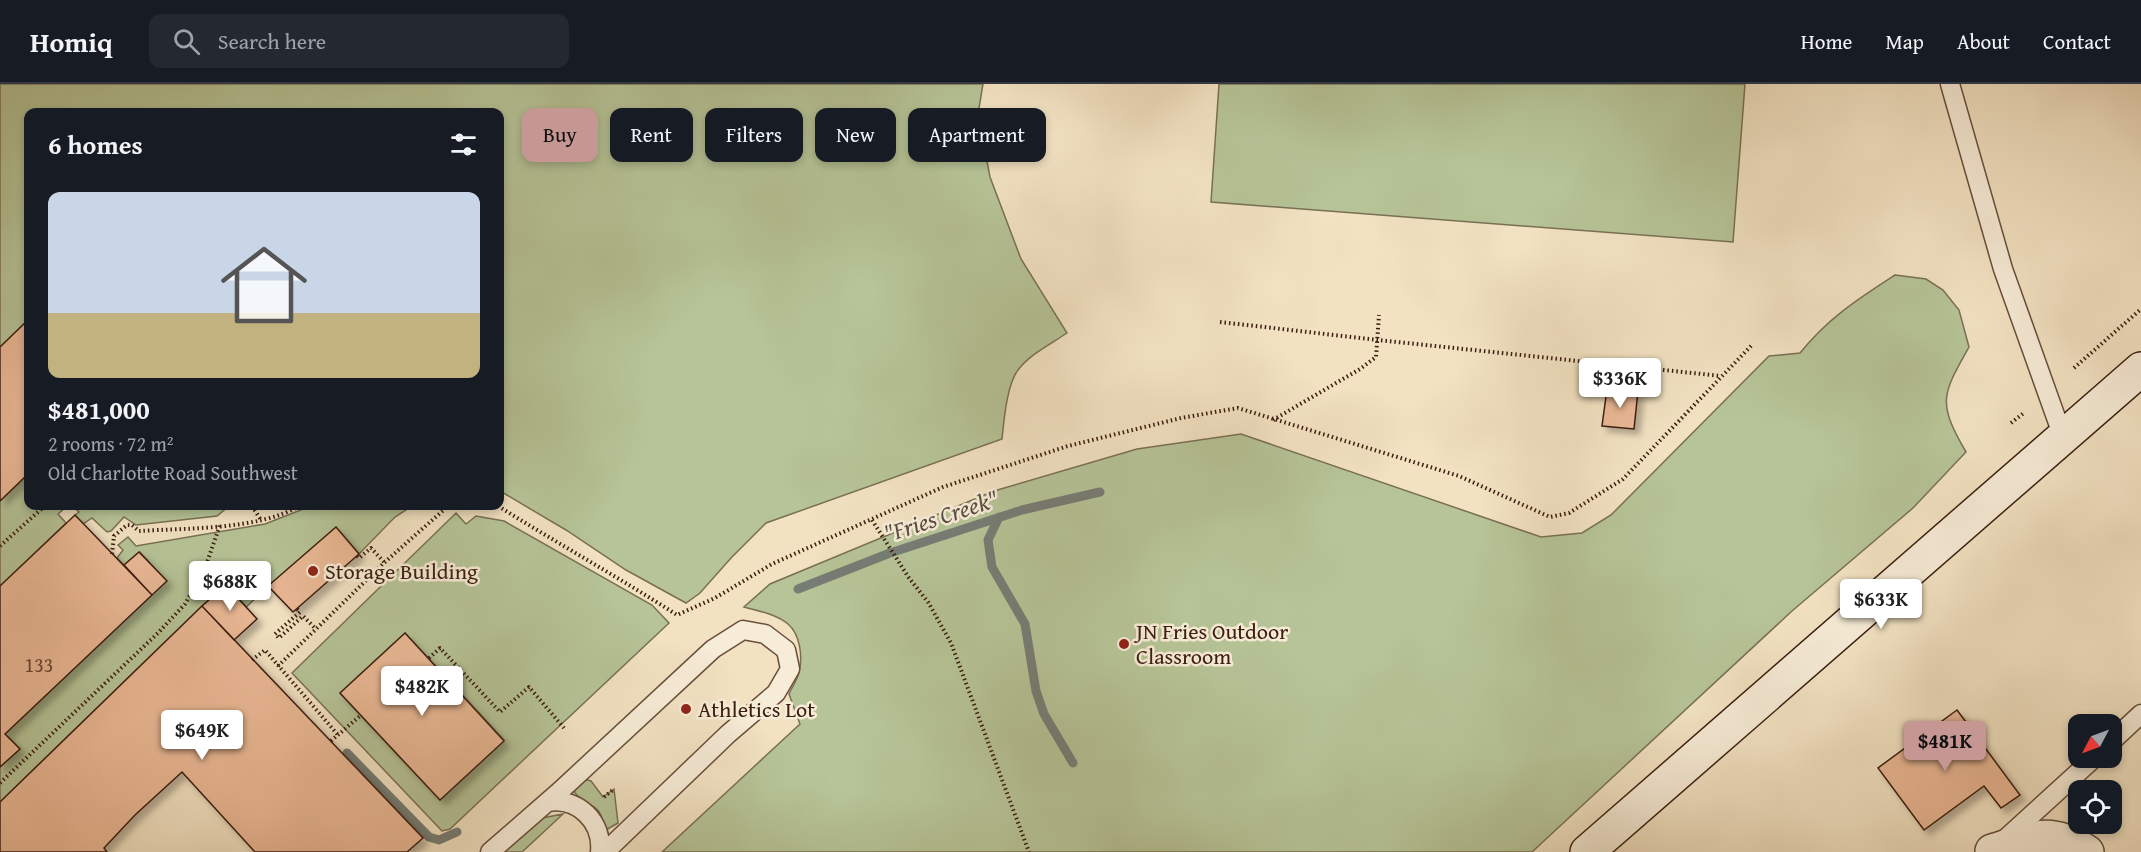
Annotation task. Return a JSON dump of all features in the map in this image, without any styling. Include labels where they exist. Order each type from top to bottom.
[{"type":"main road","points":[[1587,852],[2141,369]]},
{"type":"main road","points":[[1992,851],[2041,836],[2071,841],[2087,852]]},
{"type":"lane","points":[[1950,84],[2003,269],[2062,437]]},
{"type":"lane","points":[[490,852],[548,802],[713,649],[743,630],[765,634],[786,650],[790,669],[776,693],[728,734],[605,852]]},
{"type":"lane","points":[[2122,732],[2141,714]]},
{"type":"lane","points":[[1992,851],[2083,768]]},
{"type":"lane","points":[[548,802],[558,800],[569,802],[590,816],[597,832],[600,852]]},
{"type":"path","points":[[2074,369],[2141,309]]},
{"type":"path","points":[[1273,421],[1376,357],[1379,315]]},
{"type":"path","points":[[1220,322],[1722,376]]},
{"type":"path","points":[[504,510],[568,550],[615,575],[677,615],[715,598],[772,564],[944,487],[1068,446],[1181,417],[1238,408],[1273,421],[1459,476],[1550,517],[1569,513],[1623,479],[1752,345]]},
{"type":"path","points":[[2012,423],[2025,412]]},
{"type":"path","points":[[0,546],[40,510]]},
{"type":"path","points":[[255,510],[261,520]]},
{"type":"path","points":[[112,554],[114,536],[127,525],[132,525],[139,531],[220,525],[261,520],[288,510]]},
{"type":"path","points":[[278,666],[384,562],[443,510]]},
{"type":"path","points":[[872,520],[928,602],[951,643],[1029,852]]},
{"type":"path","points":[[0,783],[158,633],[185,604],[204,571],[220,525]]},
{"type":"path","points":[[357,556],[359,558],[371,548],[384,562]]},
{"type":"path","points":[[297,611],[275,634],[279,638],[303,616],[316,629]]},
{"type":"path","points":[[429,658],[440,648],[500,712],[529,687],[564,728]]},
{"type":"path","points":[[252,660],[265,650],[338,735]]},
{"type":"path","points":[[331,741],[361,715]]},
{"type":"green space","points":[[0,84],[983,84],[979,108],[908,108],[908,162],[987,162],[990,177],[1021,259],[1067,333],[1035,354],[1014,376],[1005,413],[1002,439],[766,523],[700,593],[686,603],[626,570],[566,530],[504,493],[504,108],[24,108],[24,324],[0,347]]},
{"type":"green space","points":[[1219,84],[1745,84],[1733,242],[1211,202]]},
{"type":"green space","points":[[1895,275],[1926,279],[1943,290],[1959,310],[1969,347],[1953,377],[1946,399],[1950,421],[1966,452],[1913,508],[1792,611],[1532,852],[662,852],[800,724],[789,694],[800,666],[800,646],[795,634],[788,624],[778,618],[744,607],[770,584],[994,491],[1137,449],[1241,434],[1541,537],[1582,533],[1611,515],[1769,356],[1800,353],[1833,319]]},
{"type":"green space","points":[[24,478],[24,510],[62,510],[58,514],[66,523],[0,586],[0,501]]},
{"type":"green space","points":[[77,510],[224,510],[217,516],[136,525],[124,517],[111,531],[107,532],[92,518],[83,524],[75,515],[79,512]]},
{"type":"green space","points":[[301,510],[406,510],[395,517],[359,554],[336,527],[246,607],[226,585],[0,802],[0,767],[20,749],[5,734],[166,581],[140,552],[124,565],[117,558],[123,550],[118,545],[128,537],[136,546],[265,524]]},
{"type":"green space","points":[[456,513],[466,524],[476,516],[504,521],[652,605],[669,623],[450,829],[442,831],[292,673]],"holes":[[[405,633],[504,740],[440,800],[340,693]]]},
{"type":"green space","points":[[584,779],[591,781],[603,797],[614,789],[618,823],[604,831],[598,810],[575,793],[574,788]]},
{"type":"green space","points":[[563,814],[522,852],[502,852],[542,818]]},
{"type":"building","points":[[24,324],[24,478],[0,501],[0,347]]},
{"type":"building","points":[[1607,389],[1638,391],[1634,429],[1602,426]]},
{"type":"building","points":[[75,515],[152,595],[5,734],[20,749],[0,767],[0,586]]},
{"type":"building","name":"Storage Building","points":[[336,527],[359,554],[293,612],[268,586]]},
{"type":"building","points":[[139,552],[167,581],[152,595],[124,565]]},
{"type":"building","points":[[226,585],[257,619],[234,640],[202,606]]},
{"type":"building","points":[[202,606],[423,838],[407,852],[255,852],[182,772],[135,815],[104,848],[107,852],[0,852],[0,802]]},
{"type":"building","points":[[405,633],[504,741],[440,800],[340,693]]},
{"type":"building","points":[[1957,710],[2020,795],[2001,808],[1984,786],[1924,830],[1878,768]]},
{"type":"waterway","name":"\"Fries Creek\"","points":[[798,589],[890,553],[1022,510],[1100,492]]},
{"type":"waterway","points":[[999,517],[988,540],[992,567],[1025,624],[1036,691],[1044,714],[1073,763]]},
{"type":"waterway","points":[[347,753],[429,837],[439,840],[457,832]]},
{"type":"place","name":"Storage Building","points":[[313,571]]},
{"type":"place","name":"JN Fries Outdoor Classroom","points":[[1124,644]]},
{"type":"place","name":"Athletics Lot","points":[[686,709]]}]
